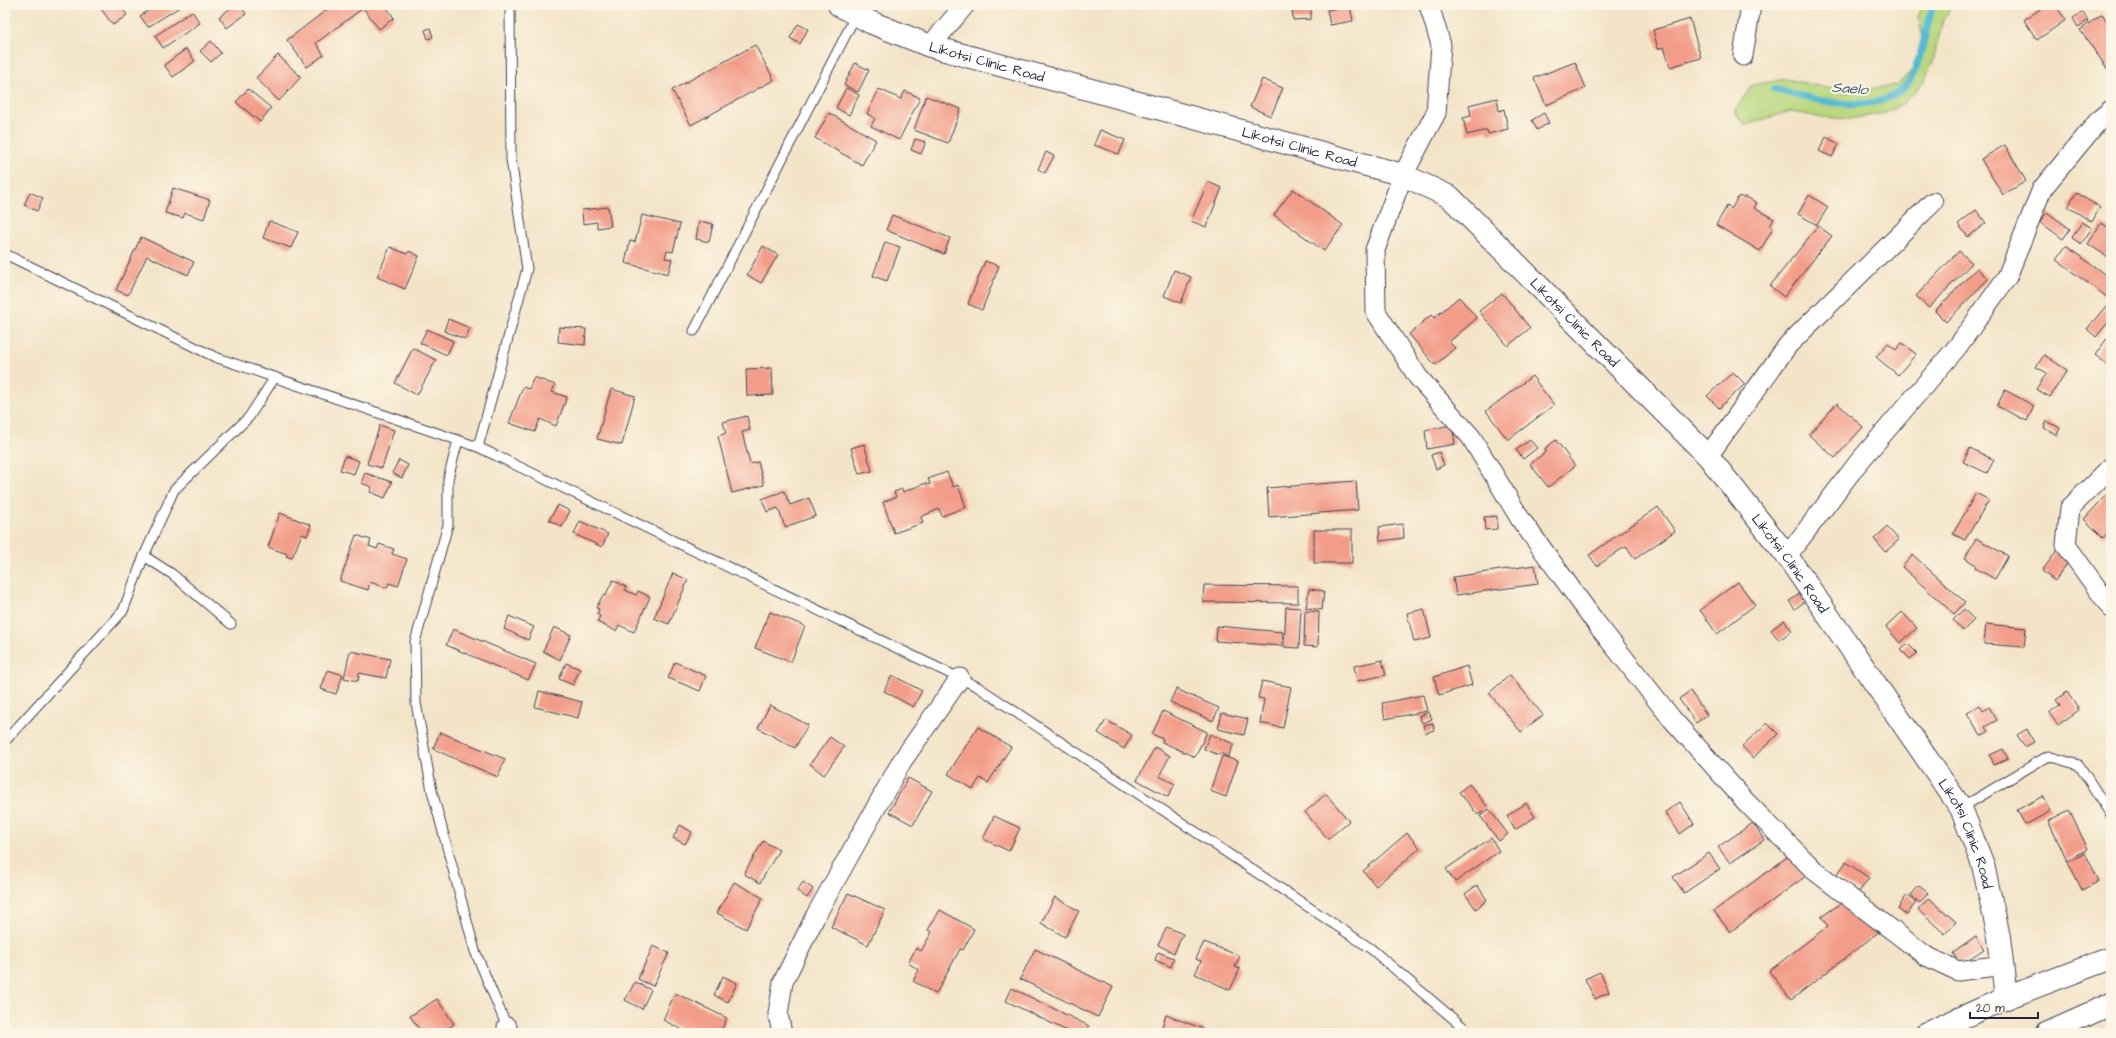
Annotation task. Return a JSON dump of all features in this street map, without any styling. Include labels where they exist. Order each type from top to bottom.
[{"type":"street","points":[[930,46],[965,5]]},
{"type":"street","points":[[1429,5],[1441,45],[1436,113],[1403,175],[1375,250],[1376,312],[1418,377],[1472,437],[1521,520],[1596,623],[1677,724],[1746,802],[1815,871],[1926,956],[1958,971],[2003,966]]},
{"type":"street","points":[[1743,56],[1751,5]]},
{"type":"street","name":"Likotsi Clinic Road","points":[[847,10],[930,46],[1403,175],[1450,197],[1708,456],[1787,556],[1961,808],[1984,865],[1999,937],[2006,998]]},
{"type":"street","points":[[1787,556],[1858,463],[1958,346],[2007,277],[2042,189],[2107,120]]},
{"type":"street","points":[[1708,456],[1788,345],[1932,202]]},
{"type":"street","points":[[2111,466],[2070,508],[2066,545],[2111,608]]},
{"type":"street","points":[[782,1033],[778,1014],[783,982],[813,922],[902,761],[960,678]]},
{"type":"street","points":[[1927,1033],[2006,998],[2111,958]]},
{"type":"street","points":[[2046,1033],[2111,1004]]},
{"type":"lane","points":[[478,447],[527,269],[511,159],[510,5]]},
{"type":"lane","points":[[694,331],[847,10]]},
{"type":"lane","points":[[5,254],[215,356],[478,447],[978,687],[1370,948],[1470,1033]]},
{"type":"lane","points":[[5,741],[123,611],[144,556],[174,490],[249,417],[275,377]]},
{"type":"lane","points":[[458,440],[448,479],[448,525],[415,642],[416,703],[432,791],[475,951],[507,1030]]},
{"type":"lane","points":[[144,556],[172,574],[231,624]]},
{"type":"lane","points":[[1961,808],[2048,756],[2080,765],[2111,815]]},
{"type":"green space","points":[[1921,5],[1954,5],[1943,20],[1933,61],[1924,82],[1905,102],[1886,113],[1850,119],[1818,117],[1791,111],[1745,125],[1734,112],[1752,85],[1786,79],[1846,92],[1897,85],[1916,66],[1923,38],[1918,16]]},
{"type":"building","points":[[98,5],[120,5],[127,15],[113,25]]},
{"type":"building","points":[[157,5],[183,5],[148,27],[140,16]]},
{"type":"building","points":[[235,5],[240,5],[246,14],[227,28],[219,17]]},
{"type":"building","points":[[333,5],[385,5],[394,18],[379,29],[363,8],[316,43],[324,55],[307,67],[287,40]]},
{"type":"building","points":[[1292,5],[1315,5],[1315,8],[1311,8],[1311,19],[1293,20]]},
{"type":"building","points":[[2046,5],[2055,5],[2066,20],[2037,40],[2024,20]]},
{"type":"building","points":[[1350,6],[1353,21],[1330,25],[1327,10]]},
{"type":"building","points":[[192,11],[200,23],[163,48],[155,36]]},
{"type":"building","points":[[2083,12],[2088,21],[2078,27],[2073,18]]},
{"type":"building","points":[[2102,14],[2111,27],[2111,74],[2080,30]]},
{"type":"building","points":[[1690,19],[1701,58],[1670,67],[1664,47],[1658,49],[1653,30]]},
{"type":"building","points":[[798,24],[808,29],[800,44],[790,38]]},
{"type":"building","points":[[430,28],[433,37],[428,39],[425,30]]},
{"type":"building","points":[[211,41],[221,53],[211,62],[200,51]]},
{"type":"building","points":[[755,45],[774,80],[691,125],[672,90]]},
{"type":"building","points":[[186,49],[195,61],[173,77],[164,65]]},
{"type":"building","points":[[278,55],[301,77],[279,101],[256,78]]},
{"type":"building","points":[[1575,62],[1586,88],[1546,105],[1534,78]]},
{"type":"building","points":[[855,63],[869,70],[858,92],[844,85]]},
{"type":"building","points":[[1262,79],[1283,88],[1271,116],[1250,107]]},
{"type":"building","points":[[846,88],[859,95],[849,115],[836,108]]},
{"type":"building","points":[[248,89],[271,108],[260,122],[236,102]]},
{"type":"building","points":[[879,89],[901,99],[905,91],[920,98],[899,140],[871,126],[875,118],[867,114]]},
{"type":"building","points":[[926,96],[961,109],[948,143],[914,130]]},
{"type":"building","points":[[1497,98],[1499,111],[1504,109],[1508,129],[1488,134],[1487,130],[1467,135],[1463,118],[1471,116],[1469,105]]},
{"type":"building","points":[[829,113],[876,140],[862,165],[815,138]]},
{"type":"building","points":[[1544,113],[1549,123],[1537,130],[1532,120]]},
{"type":"building","points":[[1100,130],[1125,140],[1119,154],[1094,145]]},
{"type":"building","points":[[1826,137],[1839,144],[1832,157],[1819,151]]},
{"type":"building","points":[[915,139],[926,142],[921,154],[911,150]]},
{"type":"building","points":[[2005,145],[2026,181],[2003,195],[1981,159]]},
{"type":"building","points":[[1046,152],[1054,156],[1045,173],[1038,169]]},
{"type":"building","points":[[1208,182],[1222,188],[1206,227],[1191,221]]},
{"type":"building","points":[[173,188],[210,200],[204,219],[185,213],[183,218],[165,213]]},
{"type":"building","points":[[1293,189],[1343,225],[1324,251],[1274,215]]},
{"type":"building","points":[[30,192],[43,198],[37,211],[24,205]]},
{"type":"building","points":[[2076,193],[2100,207],[2092,222],[2068,207]]},
{"type":"building","points":[[1809,195],[1828,207],[1817,225],[1798,214]]},
{"type":"building","points":[[1739,196],[1744,198],[1745,196],[1757,203],[1754,208],[1774,219],[1770,226],[1773,228],[1760,251],[1716,225],[1727,206],[1731,209]]},
{"type":"building","points":[[608,207],[611,226],[597,228],[597,222],[583,224],[582,210]]},
{"type":"building","points":[[1976,210],[1986,223],[1968,237],[1958,224]]},
{"type":"building","points":[[2047,212],[2070,229],[2063,239],[2040,222]]},
{"type":"building","points":[[642,215],[680,224],[673,252],[667,251],[665,258],[672,259],[668,274],[625,263],[630,241],[635,242]]},
{"type":"building","points":[[892,215],[950,238],[944,254],[886,230]]},
{"type":"building","points":[[269,221],[298,232],[291,248],[263,238]]},
{"type":"building","points":[[699,221],[713,224],[709,242],[696,239]]},
{"type":"building","points":[[2082,222],[2092,228],[2081,244],[2072,238]]},
{"type":"building","points":[[2101,223],[2111,229],[2111,259],[2088,244]]},
{"type":"building","points":[[1818,226],[1832,236],[1784,297],[1770,286]]},
{"type":"building","points":[[141,237],[194,262],[188,275],[147,256],[128,295],[116,290]]},
{"type":"building","points":[[885,242],[900,247],[887,281],[873,276]]},
{"type":"building","points":[[763,246],[778,255],[761,283],[747,275]]},
{"type":"building","points":[[2066,246],[2111,279],[2111,300],[2056,260]]},
{"type":"building","points":[[390,247],[407,254],[409,251],[419,256],[405,289],[377,277]]},
{"type":"building","points":[[1959,251],[1972,263],[1929,308],[1916,296]]},
{"type":"building","points":[[985,261],[999,266],[982,310],[968,304]]},
{"type":"building","points":[[1977,268],[1988,279],[1946,322],[1935,311]]},
{"type":"building","points":[[1174,270],[1191,277],[1181,303],[1164,296]]},
{"type":"building","points":[[1502,293],[1530,328],[1508,346],[1479,311]]},
{"type":"building","points":[[1459,297],[1477,318],[1449,342],[1455,348],[1435,365],[1409,334],[1431,315],[1434,318]]},
{"type":"building","points":[[2106,306],[2111,310],[2111,319],[2096,337],[2087,329]]},
{"type":"building","points":[[448,319],[470,328],[465,339],[444,331]]},
{"type":"building","points":[[559,327],[586,329],[585,345],[558,342]]},
{"type":"building","points":[[427,329],[453,341],[447,355],[420,343]]},
{"type":"building","points":[[2111,333],[2111,361],[2108,365],[2095,355]]},
{"type":"building","points":[[1888,343],[1896,350],[1902,343],[1916,354],[1898,375],[1876,357]]},
{"type":"building","points":[[413,348],[436,360],[417,395],[395,383]]},
{"type":"building","points":[[2044,355],[2067,370],[2050,397],[2036,389],[2047,373],[2036,367]]},
{"type":"building","points":[[772,368],[773,395],[747,396],[746,369]]},
{"type":"building","points":[[1733,372],[1745,384],[1719,408],[1707,396]]},
{"type":"building","points":[[1532,376],[1554,405],[1508,440],[1486,411]]},
{"type":"building","points":[[534,377],[555,385],[552,392],[567,397],[556,426],[540,419],[535,432],[509,423],[523,387],[529,389]]},
{"type":"building","points":[[611,389],[635,396],[622,445],[597,439]]},
{"type":"building","points":[[2005,390],[2034,406],[2027,421],[1997,406]]},
{"type":"building","points":[[1837,403],[1863,427],[1835,458],[1809,435]]},
{"type":"building","points":[[747,416],[750,430],[742,432],[750,464],[758,462],[764,485],[732,493],[718,436],[726,433],[723,422]]},
{"type":"building","points":[[2047,421],[2060,428],[2057,435],[2044,428]]},
{"type":"building","points":[[380,425],[394,430],[382,468],[367,464]]},
{"type":"building","points":[[1452,425],[1455,444],[1427,449],[1425,430]]},
{"type":"building","points":[[1530,440],[1537,448],[1523,459],[1516,450]]},
{"type":"building","points":[[1556,440],[1575,466],[1548,487],[1530,464],[1547,451],[1544,449]]},
{"type":"building","points":[[864,444],[872,471],[859,474],[851,448]]},
{"type":"building","points":[[1970,448],[1994,460],[1987,473],[1963,462]]},
{"type":"building","points":[[1439,452],[1444,465],[1436,469],[1431,455]]},
{"type":"building","points":[[345,456],[359,461],[354,474],[340,470]]},
{"type":"building","points":[[399,460],[408,465],[402,478],[392,473]]},
{"type":"building","points":[[947,472],[953,487],[958,485],[966,507],[942,516],[939,509],[921,517],[923,523],[894,533],[883,502],[896,497],[894,492],[902,489],[903,492],[926,483],[927,485],[930,484],[928,479]]},
{"type":"building","points":[[365,473],[392,482],[385,498],[370,492],[372,487],[361,483]]},
{"type":"building","points":[[1356,481],[1358,510],[1269,517],[1267,488]]},
{"type":"building","points":[[2111,490],[2111,529],[2103,538],[2084,519]]},
{"type":"building","points":[[784,491],[790,505],[809,498],[816,516],[785,527],[778,508],[767,512],[762,499]]},
{"type":"building","points":[[1976,493],[1989,500],[1965,540],[1953,534]]},
{"type":"building","points":[[558,505],[570,511],[562,527],[549,520]]},
{"type":"building","points":[[1658,507],[1675,531],[1635,559],[1626,546],[1597,566],[1589,555]]},
{"type":"building","points":[[280,513],[311,525],[307,536],[302,534],[292,558],[286,556],[287,554],[268,547]]},
{"type":"building","points":[[1497,516],[1497,529],[1485,530],[1484,517]]},
{"type":"building","points":[[580,521],[608,534],[602,547],[574,534]]},
{"type":"building","points":[[1403,524],[1404,538],[1380,541],[1379,527]]},
{"type":"building","points":[[1887,527],[1899,540],[1885,552],[1874,539]]},
{"type":"building","points":[[1314,530],[1352,530],[1352,563],[1314,563]]},
{"type":"building","points":[[356,535],[371,540],[369,546],[377,549],[379,544],[394,549],[392,554],[407,559],[398,586],[389,583],[387,588],[370,582],[368,590],[340,581]]},
{"type":"building","points":[[1976,538],[2008,556],[1995,579],[1975,568],[1976,565],[1965,558]]},
{"type":"building","points":[[2058,549],[2071,558],[2055,581],[2042,571]]},
{"type":"building","points":[[1913,555],[1965,602],[1954,614],[1902,567]]},
{"type":"building","points":[[1535,565],[1538,584],[1456,595],[1453,577]]},
{"type":"building","points":[[673,573],[688,580],[669,624],[654,618]]},
{"type":"building","points":[[613,580],[626,587],[625,590],[636,595],[638,591],[650,597],[634,632],[619,625],[616,631],[597,622],[600,616],[597,614],[599,609],[596,608],[603,595],[605,596]]},
{"type":"building","points":[[1738,582],[1755,605],[1717,634],[1700,610]]},
{"type":"building","points":[[1204,585],[1298,586],[1298,603],[1203,602]]},
{"type":"building","points":[[1309,589],[1324,591],[1322,610],[1306,608]]},
{"type":"building","points":[[1800,594],[1805,601],[1795,609],[1789,601]]},
{"type":"building","points":[[1286,607],[1301,608],[1299,648],[1284,647]]},
{"type":"building","points":[[1424,609],[1431,638],[1414,642],[1407,613]]},
{"type":"building","points":[[1964,609],[1974,620],[1963,631],[1953,620]]},
{"type":"building","points":[[1305,611],[1319,612],[1318,647],[1304,646]]},
{"type":"building","points":[[770,612],[805,626],[791,662],[755,648]]},
{"type":"building","points":[[1902,612],[1917,628],[1900,643],[1886,627]]},
{"type":"building","points":[[509,616],[534,627],[528,640],[504,629]]},
{"type":"building","points":[[1784,620],[1792,631],[1779,640],[1771,630]]},
{"type":"building","points":[[1986,624],[2026,628],[2024,647],[1984,644]]},
{"type":"building","points":[[1217,626],[1283,632],[1282,646],[1216,641]]},
{"type":"building","points":[[554,627],[571,635],[560,660],[543,651]]},
{"type":"building","points":[[453,629],[536,664],[528,680],[446,645]]},
{"type":"building","points":[[1908,644],[1917,653],[1910,659],[1901,650]]},
{"type":"building","points":[[350,651],[390,659],[386,678],[359,673],[358,681],[344,678]]},
{"type":"building","points":[[1382,660],[1386,675],[1357,681],[1354,666]]},
{"type":"building","points":[[675,662],[706,676],[700,691],[668,678]]},
{"type":"building","points":[[566,663],[580,669],[573,685],[559,679]]},
{"type":"building","points":[[1467,666],[1472,685],[1439,695],[1434,677]]},
{"type":"building","points":[[328,670],[343,675],[336,694],[321,689]]},
{"type":"building","points":[[892,675],[922,691],[913,707],[884,691]]},
{"type":"building","points":[[1510,675],[1543,715],[1521,732],[1489,693]]},
{"type":"building","points":[[1262,681],[1291,687],[1283,728],[1260,723],[1264,699],[1258,698]]},
{"type":"building","points":[[1176,689],[1219,708],[1213,721],[1170,702]]},
{"type":"building","points":[[539,691],[582,702],[578,718],[535,707]]},
{"type":"building","points":[[1690,691],[1707,715],[1696,723],[1679,699]]},
{"type":"building","points":[[2067,692],[2079,710],[2058,725],[2049,713],[2060,705],[2056,700]]},
{"type":"building","points":[[1423,695],[1427,711],[1385,719],[1382,703]]},
{"type":"building","points":[[770,705],[808,725],[795,748],[758,728]]},
{"type":"building","points":[[1980,706],[1983,711],[1989,707],[1997,720],[1985,727],[1988,732],[1981,736],[1967,713]]},
{"type":"building","points":[[1163,711],[1207,732],[1195,757],[1162,742],[1163,739],[1152,734]]},
{"type":"building","points":[[1429,712],[1432,719],[1422,723],[1419,716]]},
{"type":"building","points":[[1222,713],[1248,719],[1244,735],[1218,729]]},
{"type":"building","points":[[1106,720],[1132,735],[1124,749],[1098,733]]},
{"type":"building","points":[[1433,723],[1434,730],[1425,733],[1423,725]]},
{"type":"building","points":[[1767,723],[1778,734],[1753,758],[1742,746]]},
{"type":"building","points":[[978,727],[1011,747],[988,783],[980,778],[973,789],[948,774]]},
{"type":"building","points":[[2027,729],[2034,742],[2025,747],[2017,735]]},
{"type":"building","points":[[440,732],[505,759],[498,777],[433,749]]},
{"type":"building","points":[[1210,734],[1234,744],[1228,757],[1220,753],[1219,755],[1204,749]]},
{"type":"building","points":[[830,737],[844,747],[824,775],[810,764]]},
{"type":"building","points":[[1155,747],[1170,756],[1159,776],[1175,784],[1168,797],[1137,780]]},
{"type":"building","points":[[2003,749],[2008,759],[1994,765],[1990,755]]},
{"type":"building","points":[[1222,756],[1238,761],[1226,797],[1210,791]]},
{"type":"building","points":[[908,778],[932,791],[913,825],[889,812]]},
{"type":"building","points":[[1469,784],[1487,806],[1478,815],[1459,792]]},
{"type":"building","points":[[1326,794],[1349,821],[1328,839],[1305,812]]},
{"type":"building","points":[[2043,796],[2051,811],[2025,825],[2017,810]]},
{"type":"building","points":[[1680,802],[1694,824],[1680,834],[1665,812]]},
{"type":"building","points":[[1526,803],[1535,817],[1515,830],[1507,816]]},
{"type":"building","points":[[1489,809],[1508,834],[1499,841],[1480,816]]},
{"type":"building","points":[[2069,810],[2088,849],[2067,860],[2048,821]]},
{"type":"building","points":[[994,816],[1020,828],[1009,851],[983,839]]},
{"type":"building","points":[[1753,823],[1764,840],[1730,863],[1718,847]]},
{"type":"building","points":[[680,825],[692,832],[685,844],[673,838]]},
{"type":"building","points":[[1407,833],[1420,848],[1376,886],[1363,871]]},
{"type":"building","points":[[1491,838],[1499,851],[1455,882],[1446,869]]},
{"type":"building","points":[[763,841],[779,850],[760,883],[744,874]]},
{"type":"building","points":[[1798,849],[1814,870],[1730,932],[1714,911]]},
{"type":"building","points":[[1709,853],[1720,869],[1684,893],[1673,877]]},
{"type":"building","points":[[2085,853],[2099,881],[2082,890],[2068,862]]},
{"type":"building","points":[[1846,862],[1869,878],[1859,892],[1836,876]]},
{"type":"building","points":[[734,882],[763,898],[746,929],[717,913]]},
{"type":"building","points":[[803,882],[813,889],[807,898],[797,891]]},
{"type":"building","points":[[1477,885],[1487,900],[1476,909],[1465,894]]},
{"type":"building","points":[[1919,886],[1928,893],[1920,903],[1911,895]]},
{"type":"building","points":[[848,893],[885,910],[868,945],[831,927]]},
{"type":"building","points":[[1853,895],[1893,921],[1791,1000],[1769,971],[1828,926],[1821,917]]},
{"type":"building","points":[[1907,895],[1916,902],[1907,915],[1898,908]]},
{"type":"building","points":[[1055,897],[1079,911],[1065,937],[1041,923]]},
{"type":"building","points":[[1929,898],[1956,922],[1945,934],[1918,910]]},
{"type":"building","points":[[940,910],[974,929],[963,950],[960,949],[936,994],[913,981],[919,970],[908,963],[916,948],[921,951],[932,932],[928,930]]},
{"type":"building","points":[[1167,927],[1183,934],[1174,953],[1158,945]]},
{"type":"building","points":[[1976,937],[1984,949],[1960,965],[1953,953]]},
{"type":"building","points":[[1204,942],[1240,956],[1235,967],[1240,969],[1230,990],[1195,974],[1201,961],[1196,959]]},
{"type":"building","points":[[653,946],[669,953],[653,986],[638,979]]},
{"type":"building","points":[[1035,949],[1113,987],[1098,1017],[1020,979]]},
{"type":"building","points":[[1158,952],[1174,958],[1171,967],[1155,960]]},
{"type":"building","points":[[1600,972],[1609,992],[1595,999],[1585,979]]},
{"type":"building","points":[[723,976],[737,983],[728,1002],[714,995]]},
{"type":"building","points":[[635,982],[651,990],[642,1009],[625,1000]]},
{"type":"building","points":[[1012,988],[1089,1026],[1086,1033],[1071,1033],[1006,1001]]},
{"type":"building","points":[[675,993],[727,1018],[720,1033],[689,1033],[663,1020]]},
{"type":"building","points":[[437,999],[454,1024],[442,1033],[422,1033],[410,1016]]},
{"type":"building","points":[[1166,1015],[1204,1029],[1203,1033],[1166,1033],[1161,1030]]},
{"type":"waterway","name":"Saelo","points":[[1774,89],[1810,98],[1852,104],[1872,103],[1890,97],[1905,87],[1915,70],[1923,46],[1933,5]]}]
